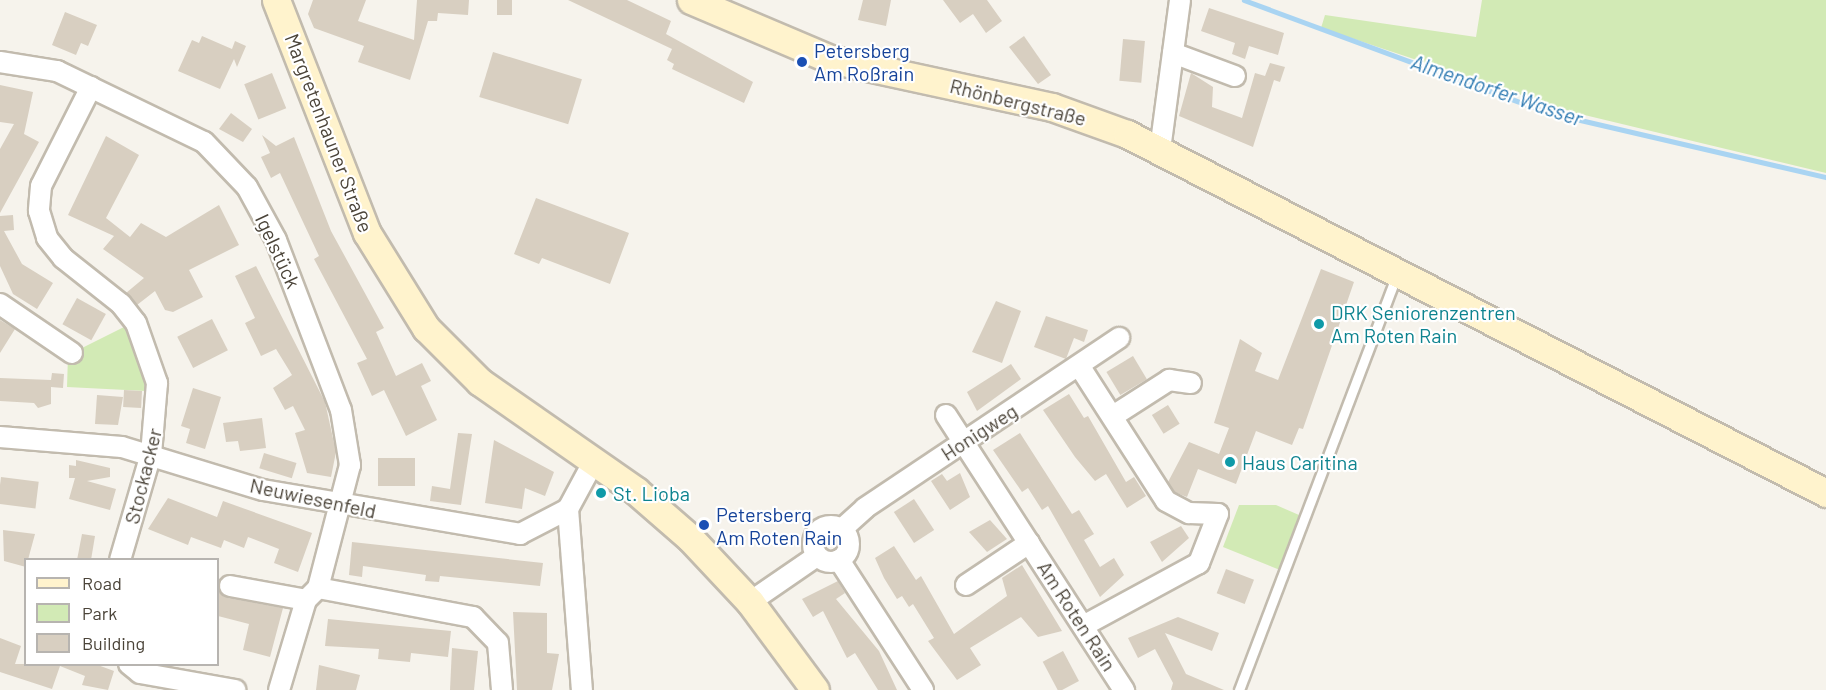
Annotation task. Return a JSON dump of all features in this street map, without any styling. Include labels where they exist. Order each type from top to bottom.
[{"type":"street","name":"Margretenhauner Straße","points":[[276,0],[350,196],[405,299],[480,382],[594,461],[690,538],[750,602],[815,690]]},
{"type":"street","name":"Rhönbergstraße","points":[[691,0],[830,59],[1052,107],[1160,150],[1826,493]]},
{"type":"street","points":[[1160,150],[1179,0]]},
{"type":"street","points":[[1173,53],[1235,76]]},
{"type":"street","name":"Igelstück","points":[[0,62],[57,71],[204,142],[247,187],[276,240],[341,410],[350,465],[340,506],[279,690]]},
{"type":"street","name":"Stockacker","points":[[91,87],[41,186],[39,211],[47,238],[63,258],[122,304],[141,332],[157,383],[151,454],[121,558]]},
{"type":"street","points":[[0,304],[72,353]]},
{"type":"street","name":"Honigweg","points":[[842,530],[964,442],[1080,367],[1119,338]]},
{"type":"street","points":[[1080,367],[1166,501],[1189,513],[1218,514],[1199,563],[1083,626]]},
{"type":"street","points":[[1113,416],[1169,380],[1191,383]]},
{"type":"street","name":"Am Roten Rain","points":[[946,415],[1124,690]]},
{"type":"street","name":"Neuwiesenfeld","points":[[0,436],[94,442],[151,454],[262,490],[340,506],[520,534],[568,509]]},
{"type":"street","points":[[582,690],[568,509],[594,461]]},
{"type":"street","points":[[817,556],[815,535],[827,526],[842,530],[849,542],[839,560]]},
{"type":"street","name":"Am Roten Rain","points":[[966,585],[1029,543]]},
{"type":"street","points":[[750,602],[817,556],[839,560],[923,690]]},
{"type":"street","points":[[230,586],[312,594],[473,617],[498,643],[502,690]]},
{"type":"street","points":[[131,666],[140,673],[235,690]]},
{"type":"lane","points":[[1239,690],[1398,272]]},
{"type":"green space","points":[[1482,0],[1826,0],[1826,173],[1572,112],[1321,28],[1325,15],[1476,37]]},
{"type":"green space","points":[[124,327],[138,355],[146,391],[67,387],[68,355]]},
{"type":"green space","points":[[1239,505],[1276,505],[1299,515],[1280,570],[1223,547]]},
{"type":"building","points":[[313,0],[366,0],[358,21],[414,40],[417,0],[469,0],[468,15],[438,13],[437,21],[428,21],[410,80],[358,62],[364,46],[314,28],[308,14]]},
{"type":"building","points":[[497,0],[512,0],[512,15],[497,15]]},
{"type":"building","points":[[568,0],[627,0],[671,21],[666,34],[753,82],[744,103],[672,69],[674,64],[667,60],[672,49]]},
{"type":"building","points":[[863,0],[891,0],[886,26],[858,20]]},
{"type":"building","points":[[943,0],[987,0],[1002,21],[986,33],[973,14],[960,23]]},
{"type":"building","points":[[1209,8],[1284,33],[1278,55],[1249,46],[1245,59],[1232,54],[1235,43],[1201,31]]},
{"type":"building","points":[[65,12],[97,25],[88,46],[81,43],[76,55],[52,45]]},
{"type":"building","points":[[202,36],[232,49],[235,41],[246,46],[237,67],[234,59],[220,89],[178,71],[192,40],[199,43]]},
{"type":"building","points":[[1024,36],[1051,75],[1038,84],[1009,47]]},
{"type":"building","points":[[1123,39],[1145,41],[1141,83],[1119,81]]},
{"type":"building","points":[[493,52],[582,79],[568,124],[479,97]]},
{"type":"building","points":[[1270,63],[1285,67],[1280,82],[1274,80],[1253,147],[1179,116],[1191,73],[1213,87],[1212,107],[1242,118],[1255,73],[1265,76]]},
{"type":"building","points":[[272,73],[286,108],[258,119],[244,84]]},
{"type":"building","points":[[0,85],[33,92],[24,134],[39,142],[0,213],[0,149],[14,124],[0,122]]},
{"type":"building","points":[[231,113],[252,129],[243,142],[219,129]]},
{"type":"building","points":[[262,135],[276,146],[294,137],[331,231],[384,328],[376,332],[396,376],[422,363],[431,381],[421,386],[437,420],[406,436],[384,390],[372,396],[357,363],[367,359],[314,259],[319,256],[280,173],[271,178],[261,157],[270,153]]},
{"type":"building","points":[[106,136],[139,155],[106,218],[130,237],[141,223],[166,237],[219,205],[239,245],[189,270],[203,297],[173,312],[165,310],[155,291],[137,305],[126,293],[144,278],[103,249],[114,236],[68,215]]},
{"type":"building","points":[[536,198],[629,233],[610,284],[542,258],[539,264],[514,254]]},
{"type":"building","points":[[13,215],[14,230],[4,231],[22,264],[53,283],[37,309],[13,294],[0,266],[0,216]]},
{"type":"building","points":[[256,266],[325,402],[336,452],[331,477],[307,473],[295,433],[305,430],[293,406],[285,410],[273,388],[292,375],[276,349],[261,356],[245,323],[255,318],[235,276]]},
{"type":"building","points":[[1321,269],[1354,282],[1303,429],[1299,428],[1292,445],[1256,431],[1236,484],[1198,469],[1187,497],[1174,492],[1168,482],[1189,442],[1219,454],[1229,428],[1214,423],[1240,339],[1262,353],[1255,371],[1278,380]]},
{"type":"building","points":[[77,298],[106,314],[91,340],[62,324]]},
{"type":"building","points":[[996,301],[1021,311],[1002,363],[972,352]]},
{"type":"building","points":[[1046,316],[1088,330],[1084,342],[1074,338],[1066,359],[1034,347]]},
{"type":"building","points":[[212,319],[228,350],[193,368],[177,337]]},
{"type":"building","points":[[0,320],[15,329],[0,353]]},
{"type":"building","points":[[1133,356],[1147,379],[1120,395],[1106,372]]},
{"type":"building","points":[[1011,364],[1021,379],[977,411],[967,392]]},
{"type":"building","points":[[52,373],[64,374],[63,388],[51,387],[51,404],[38,408],[34,403],[0,401],[0,378],[51,380]]},
{"type":"building","points":[[193,388],[221,397],[205,449],[186,443],[190,429],[181,426]]},
{"type":"building","points":[[124,390],[142,391],[141,408],[123,407]]},
{"type":"building","points":[[1069,394],[1084,418],[1088,416],[1126,482],[1134,477],[1146,496],[1127,508],[1106,474],[1095,481],[1075,457],[1043,410]]},
{"type":"building","points":[[97,395],[123,397],[118,425],[95,424]]},
{"type":"building","points":[[1168,405],[1180,424],[1164,434],[1152,415]]},
{"type":"building","points":[[262,418],[266,448],[240,451],[238,441],[226,442],[223,423]]},
{"type":"building","points":[[458,433],[472,434],[461,505],[430,501],[432,486],[450,489]]},
{"type":"building","points":[[1020,433],[1072,514],[1079,510],[1094,534],[1084,540],[1100,567],[1114,558],[1124,575],[1100,597],[1048,506],[1042,510],[1028,488],[1022,492],[993,450]]},
{"type":"building","points":[[494,440],[554,472],[545,496],[525,488],[522,509],[485,503]]},
{"type":"building","points":[[264,453],[297,463],[292,478],[259,468]]},
{"type":"building","points":[[378,458],[415,458],[415,486],[378,486]]},
{"type":"building","points":[[76,460],[110,468],[110,477],[87,481],[116,489],[110,510],[69,499],[75,478],[69,478],[69,465],[76,466]]},
{"type":"building","points":[[960,473],[970,497],[950,510],[931,481],[942,474],[947,481]]},
{"type":"building","points":[[1,477],[39,482],[35,508],[0,504]]},
{"type":"building","points":[[168,498],[217,517],[223,501],[312,533],[298,572],[274,563],[279,549],[248,537],[244,548],[224,540],[221,548],[191,537],[188,545],[148,529]]},
{"type":"building","points":[[914,499],[934,530],[914,543],[894,512]]},
{"type":"building","points":[[990,520],[1007,539],[987,552],[969,532]]},
{"type":"building","points":[[1181,526],[1189,538],[1162,562],[1150,542]]},
{"type":"building","points":[[3,530],[35,534],[28,558],[24,558],[24,566],[4,561]]},
{"type":"building","points":[[82,534],[95,536],[91,558],[77,558]]},
{"type":"building","points":[[352,542],[543,563],[540,586],[440,576],[439,582],[425,581],[426,575],[363,566],[362,577],[349,575]]},
{"type":"building","points":[[894,546],[916,580],[921,576],[954,634],[1007,596],[1002,578],[1022,565],[1062,631],[1038,637],[1021,617],[970,648],[981,665],[957,680],[928,641],[934,638],[913,604],[909,607],[902,596],[897,599],[884,578],[875,558]]},
{"type":"building","points":[[1226,569],[1254,580],[1245,604],[1217,593]]},
{"type":"building","points":[[838,581],[845,593],[836,599],[879,651],[897,690],[878,690],[855,653],[847,658],[823,611],[813,617],[802,599]]},
{"type":"building","points":[[219,591],[228,598],[283,608],[270,657],[243,650],[249,624],[219,616]]},
{"type":"building","points":[[513,612],[547,613],[547,653],[559,654],[552,690],[517,690]]},
{"type":"building","points":[[1178,617],[1219,633],[1212,651],[1165,633],[1186,674],[1224,690],[1171,690],[1173,683],[1155,649],[1138,658],[1128,638]]},
{"type":"building","points":[[328,619],[451,631],[448,657],[411,653],[410,662],[378,659],[379,649],[325,646]]},
{"type":"building","points":[[0,638],[21,646],[15,664],[60,666],[52,689],[0,672]]},
{"type":"building","points":[[452,648],[478,651],[474,690],[450,690]]},
{"type":"building","points":[[1063,651],[1079,681],[1058,690],[1043,662]]},
{"type":"building","points":[[319,665],[360,675],[356,690],[316,690]]},
{"type":"building","points":[[60,666],[100,666],[114,671],[108,690],[82,685],[85,676]]},
{"type":"waterway","name":"Almendorfer Wasser","points":[[1244,0],[1546,112],[1826,177]]},
{"type":"place","name":"Petersberg Am Roßrain","points":[[802,62]]},
{"type":"place","name":"DRK Seniorenzentren Am Roten Rain","points":[[1319,324]]},
{"type":"place","name":"Haus Caritina","points":[[1230,462]]},
{"type":"place","name":"St. Lioba","points":[[601,493]]},
{"type":"place","name":"Petersberg Am Roten Rain","points":[[704,525]]}]
